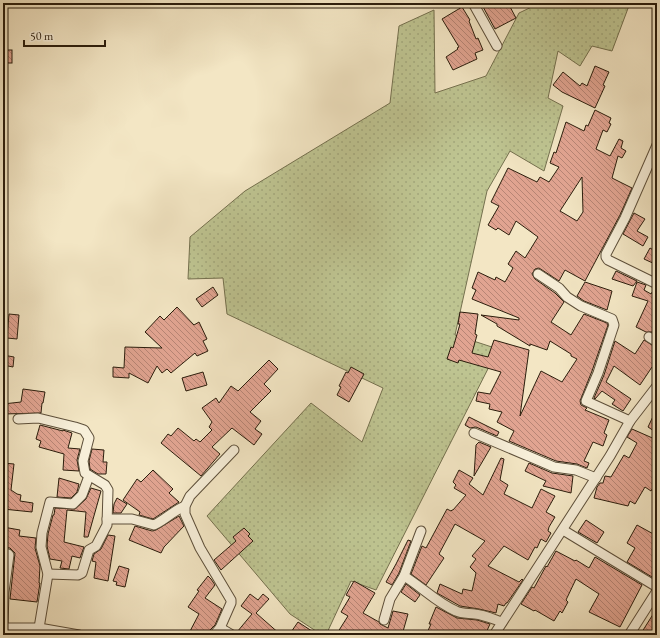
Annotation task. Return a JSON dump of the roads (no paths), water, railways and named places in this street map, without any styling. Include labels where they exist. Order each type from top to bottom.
[{"type":"street","points":[[473,3],[497,46]]},
{"type":"street","points":[[657,145],[625,218],[606,254],[606,258],[608,260],[657,284]]},
{"type":"street","points":[[538,274],[559,288],[567,297],[580,306],[612,319],[614,325],[598,373],[586,401],[630,421]]},
{"type":"street","points":[[494,635],[563,530],[610,456],[630,421],[657,386]]},
{"type":"street","points":[[18,419],[38,418],[84,430],[89,438],[83,461],[85,473],[105,485],[108,490],[107,525],[96,546],[89,550],[82,573],[48,574]]},
{"type":"street","points":[[474,433],[554,467],[576,470],[596,478]]},
{"type":"street","points":[[214,635],[220,628],[231,600],[200,548],[185,514],[190,496],[234,450]]},
{"type":"street","points":[[39,628],[48,574],[42,548],[42,533],[50,502],[73,504],[82,495],[89,476]]},
{"type":"street","points":[[107,519],[132,519],[154,525],[161,522],[176,510],[186,506]]},
{"type":"street","points":[[384,620],[390,599],[404,576],[421,530]]},
{"type":"street","points":[[563,530],[657,587]]},
{"type":"street","points":[[3,553],[9,555],[4,592],[3,624]]},
{"type":"street","points":[[404,576],[442,604],[458,612],[488,616],[502,622]]},
{"type":"street","points":[[629,635],[657,591]]},
{"type":"street","points":[[3,628],[39,628],[79,635]]},
{"type":"street","points":[[220,628],[232,635]]}]
